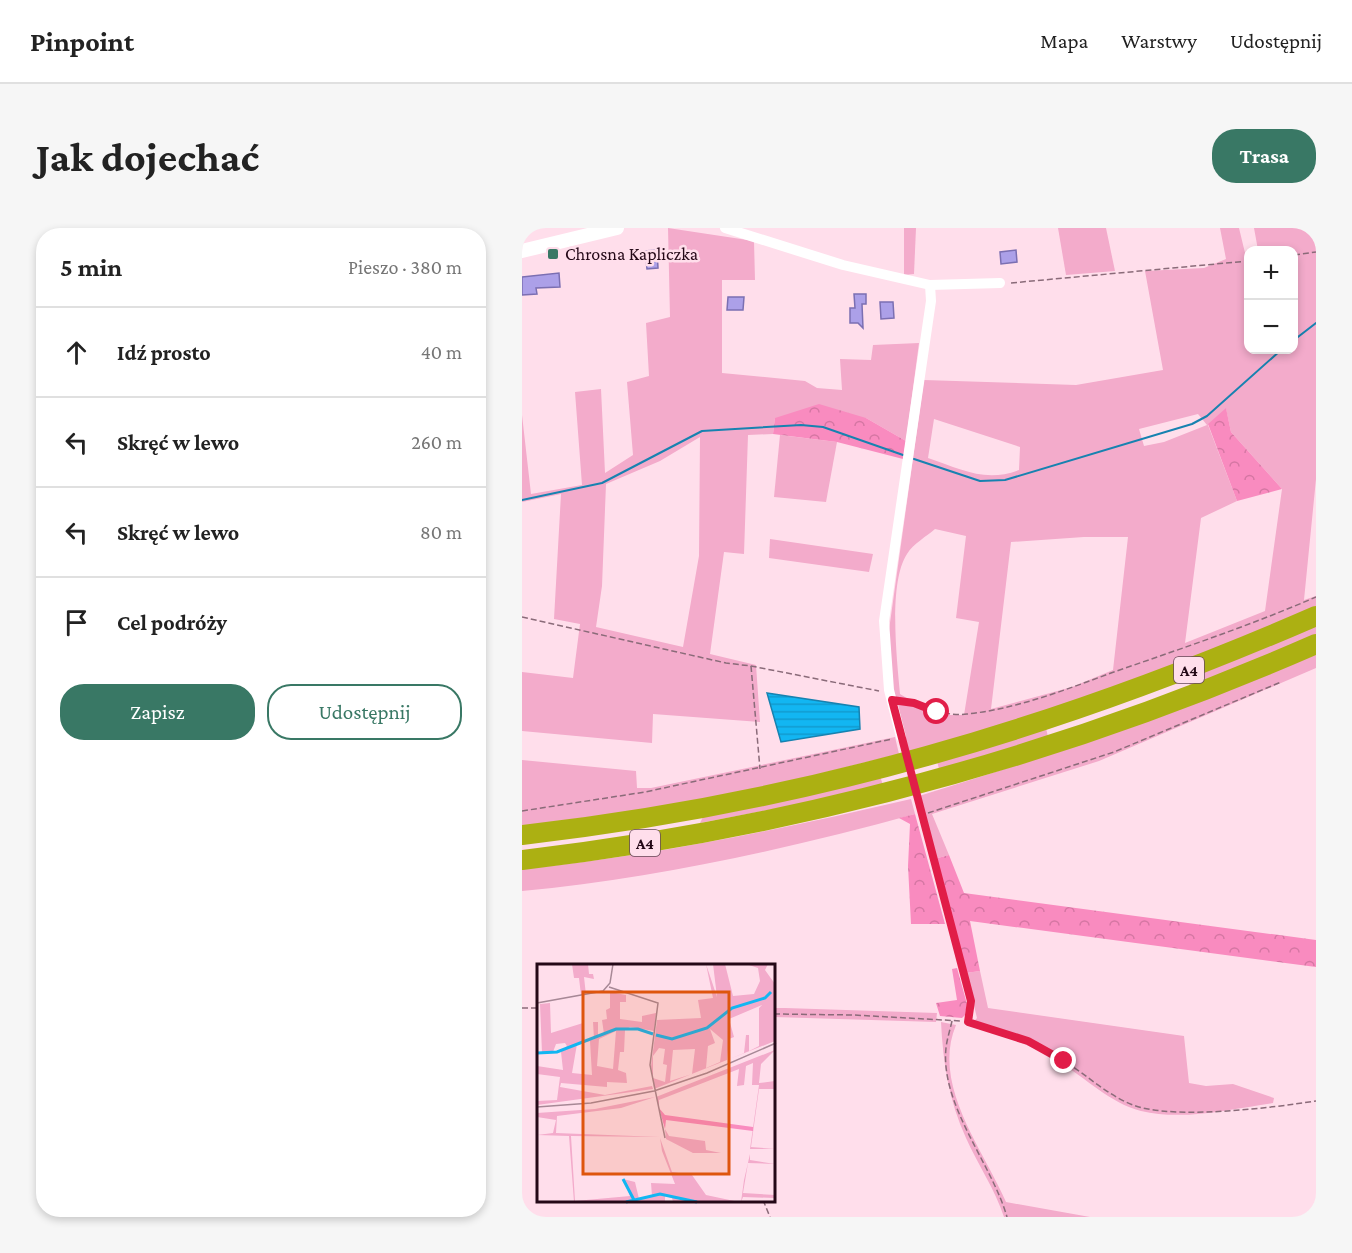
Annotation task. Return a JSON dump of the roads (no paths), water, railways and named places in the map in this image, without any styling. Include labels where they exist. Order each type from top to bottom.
[{"type":"highway","name":"A4","points":[[522,835],[627,821],[762,797],[907,764],[1060,717],[1172,677],[1316,616]]},
{"type":"highway","name":"A4","points":[[522,860],[640,844],[768,821],[942,779],[1068,740],[1189,696],[1316,644]]},
{"type":"street","points":[[522,251],[617,228]]},
{"type":"street","points":[[725,228],[843,265],[930,285],[1000,283]]},
{"type":"street","points":[[901,737],[890,695],[884,621],[931,301],[930,285]]},
{"type":"lane","points":[[901,737],[971,1001],[968,1022]]},
{"type":"water","points":[[767,693],[859,707],[860,729],[781,742]]},
{"type":"waterway","points":[[1298,337],[1316,323]]},
{"type":"waterway","points":[[914,459],[980,481],[1005,480],[1192,424],[1207,416],[1277,354]]},
{"type":"waterway","points":[[522,500],[602,483],[702,431],[801,425],[823,427],[903,455]]},
{"type":"place","name":"Chrosna Kapliczka","points":[[553,254]]}]
